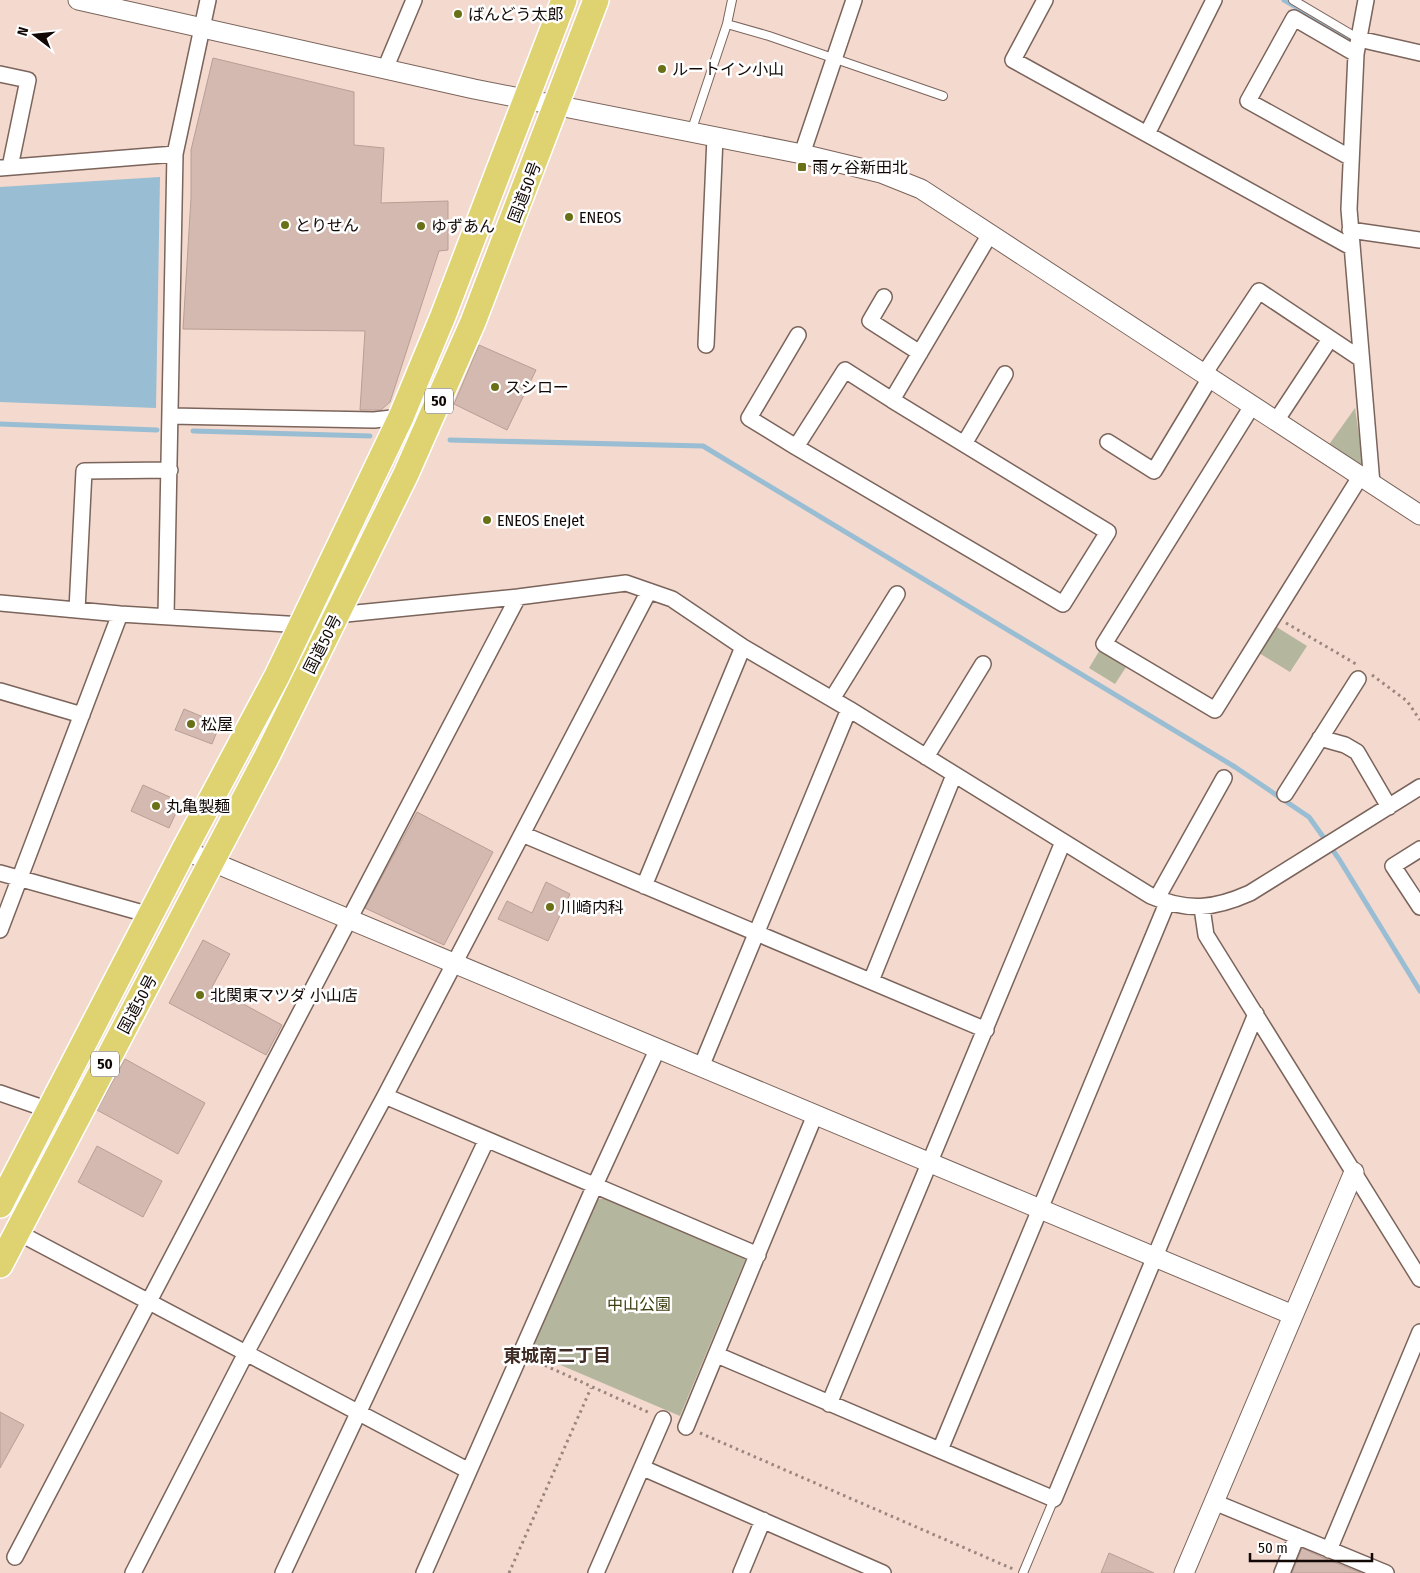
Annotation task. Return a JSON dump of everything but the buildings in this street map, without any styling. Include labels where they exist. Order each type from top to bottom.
[{"type":"highway","name":"国道50号","points":[[0,1205],[303,625],[401,417],[527,100],[564,0]]},
{"type":"highway","name":"国道50号","points":[[0,1265],[212,862],[406,474],[473,322],[596,0]]},
{"type":"street","points":[[78,0],[555,106],[802,154],[898,178],[921,189],[1420,516]]},
{"type":"street","points":[[166,616],[175,154],[208,0]]},
{"type":"street","points":[[386,69],[414,0]]},
{"type":"street","points":[[802,154],[854,0]]},
{"type":"street","points":[[1045,0],[1013,60],[1351,247]]},
{"type":"street","points":[[1147,134],[1214,0]]},
{"type":"street","points":[[1252,406],[1104,644],[1215,710],[1366,480],[1361,359],[1350,230],[1356,54],[1366,0]]},
{"type":"street","points":[[1351,158],[1248,101],[1294,18],[1356,54]]},
{"type":"street","points":[[1359,39],[1420,53]]},
{"type":"street","points":[[0,74],[28,80],[5,167],[175,154]]},
{"type":"street","points":[[706,344],[715,137]]},
{"type":"street","points":[[1350,230],[1420,240]]},
{"type":"street","points":[[892,400],[990,234]]},
{"type":"street","points":[[1108,442],[1154,471],[1207,376],[1259,291],[1361,359]]},
{"type":"street","points":[[884,297],[870,321],[920,353]]},
{"type":"street","points":[[796,447],[845,370],[1108,532],[1063,604],[796,447],[749,418],[798,335]]},
{"type":"street","points":[[1276,421],[1330,339]]},
{"type":"street","points":[[964,444],[1005,374]]},
{"type":"street","points":[[171,416],[374,420],[401,417]]},
{"type":"street","points":[[77,610],[84,471],[170,470]]},
{"type":"street","points":[[336,615],[518,597],[626,583],[672,599],[743,647],[849,709],[1063,842],[1162,900],[1202,908],[1227,903],[1250,893],[1420,786]]},
{"type":"street","points":[[133,1573],[246,1353],[385,1096],[649,591]]},
{"type":"street","points":[[832,699],[897,594]]},
{"type":"street","points":[[15,1557],[518,597]]},
{"type":"street","points":[[0,602],[120,614],[303,625]]},
{"type":"street","points":[[0,930],[120,614]]},
{"type":"street","points":[[644,886],[743,647]]},
{"type":"street","points":[[926,757],[983,664]]},
{"type":"street","points":[[1284,794],[1358,679]]},
{"type":"street","points":[[0,691],[82,715]]},
{"type":"street","points":[[701,1067],[849,709]]},
{"type":"street","points":[[1320,738],[1345,745],[1357,752],[1389,806]]},
{"type":"street","points":[[871,981],[954,775]]},
{"type":"street","points":[[940,1450],[1040,1209],[1162,900],[1224,778]]},
{"type":"street","points":[[522,834],[986,1030]]},
{"type":"street","points":[[829,1404],[1063,842]]},
{"type":"street","points":[[1420,849],[1393,866],[1420,907]]},
{"type":"street","points":[[184,850],[1292,1315]]},
{"type":"street","points":[[0,874],[150,915]]},
{"type":"street","points":[[1202,908],[1206,935],[1420,1279]]},
{"type":"street","points":[[716,1355],[1054,1499],[1256,1014]]},
{"type":"street","points":[[424,1573],[595,1185],[658,1048]]},
{"type":"street","points":[[0,1093],[49,1110]]},
{"type":"street","points":[[385,1096],[486,1141],[595,1185],[758,1255]]},
{"type":"street","points":[[686,1428],[815,1115]]},
{"type":"street","points":[[283,1573],[486,1141]]},
{"type":"street","points":[[1184,1573],[1354,1172]]},
{"type":"street","points":[[17,1232],[469,1471]]},
{"type":"street","points":[[1329,1550],[1420,1332]]},
{"type":"street","points":[[596,1573],[663,1419]]},
{"type":"street","points":[[643,1468],[884,1573]]},
{"type":"street","points":[[1214,1502],[1386,1573]]},
{"type":"street","points":[[741,1573],[763,1520]]},
{"type":"street","points":[[1282,1573],[1296,1536]]},
{"type":"lane","points":[[691,133],[727,24],[732,0]]},
{"type":"lane","points":[[1293,0],[1359,39]]},
{"type":"lane","points":[[727,24],[769,36],[943,96]]},
{"type":"lane","points":[[1023,1573],[1054,1499]]},
{"type":"path","points":[[521,1356],[585,1382],[591,1388],[663,1419]]},
{"type":"path","points":[[509,1573],[591,1388]]},
{"type":"path","points":[[686,1428],[1014,1569]]},
{"type":"green space","points":[[1355,408],[1364,470],[1328,446]]},
{"type":"green space","points":[[1275,626],[1307,646],[1290,672],[1259,653]]},
{"type":"green space","points":[[1101,648],[1128,664],[1115,684],[1089,668]]},
{"type":"green space","name":"中山公園","points":[[605,1198],[746,1258],[680,1416],[530,1352],[595,1200]]},
{"type":"water","points":[[160,177],[156,408],[0,402],[0,187]]},
{"type":"waterway","points":[[1284,0],[1357,42]]},
{"type":"waterway","points":[[0,424],[157,430]]},
{"type":"waterway","points":[[193,431],[370,436]]},
{"type":"waterway","points":[[450,440],[703,446],[1235,767],[1309,817],[1339,859],[1420,991]]},
{"type":"place","name":"ばんどう太郎","points":[[458,14]]},
{"type":"place","name":"ルートイン小山","points":[[662,69]]},
{"type":"place","name":"雨ヶ谷新田北","points":[[802,167]]},
{"type":"place","name":"ENEOS","points":[[569,217]]},
{"type":"place","name":"とりせん","points":[[285,225]]},
{"type":"place","name":"ゆずあん","points":[[421,226]]},
{"type":"place","name":"スシロー","points":[[495,387]]},
{"type":"place","name":"ENEOS EneJet","points":[[487,520]]},
{"type":"place","name":"松屋","points":[[191,724]]},
{"type":"place","name":"丸亀製麺","points":[[156,806]]},
{"type":"place","name":"川崎内科","points":[[550,907]]},
{"type":"place","name":"北関東マツダ 小山店","points":[[200,995]]},
{"type":"district","name":"東城南二丁目","points":[[557,1356]]}]
